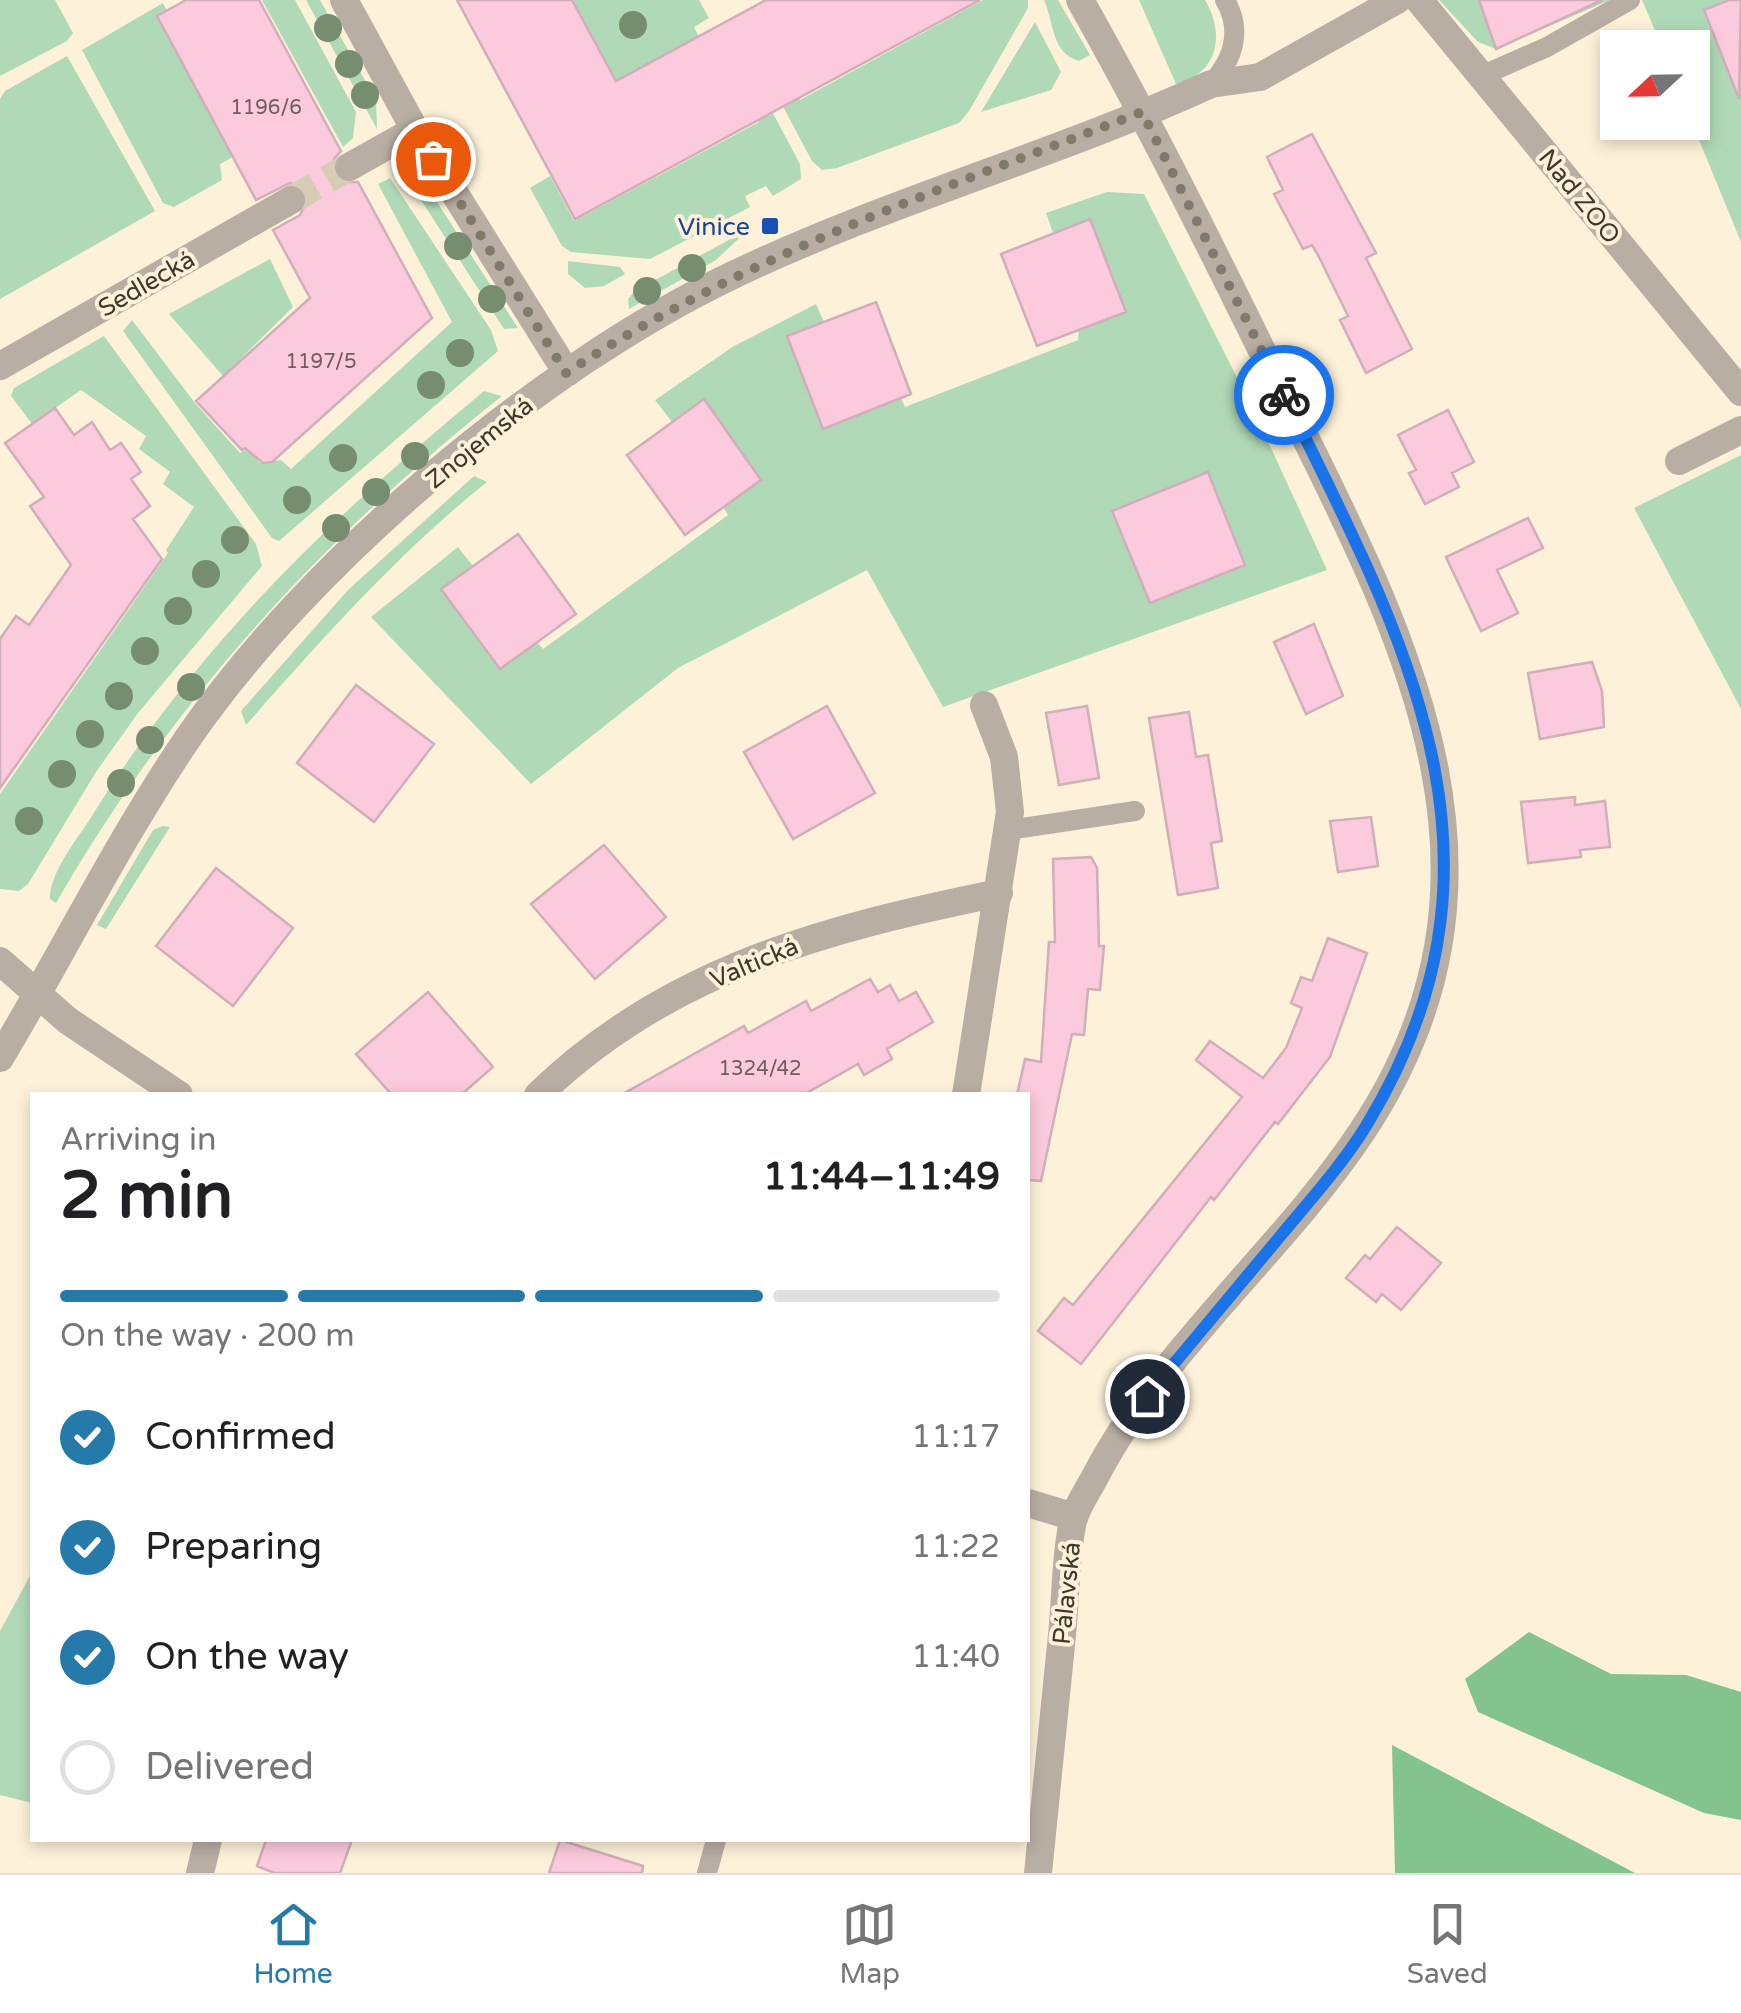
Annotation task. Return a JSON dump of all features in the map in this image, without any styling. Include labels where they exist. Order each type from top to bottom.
[{"type":"street","points":[[344,0],[415,130],[566,373]]},
{"type":"street","name":"Pálavská","points":[[1038,1873],[1074,1517],[1122,1427],[1365,1128],[1403,1058],[1430,974],[1443,900],[1444,823],[1437,771],[1415,683],[1368,564],[1142,112],[1080,0]]},
{"type":"street","name":"Znojemská","points":[[0,1058],[131,825],[191,734],[260,647],[324,578],[416,493],[566,373],[727,278],[845,225],[1211,84],[1260,77],[1397,0]]},
{"type":"street","name":"Nad ZOO","points":[[1420,0],[1741,392]]},
{"type":"street","points":[[350,167],[415,130]]},
{"type":"street","name":"Sedlecká","points":[[0,366],[291,200]]},
{"type":"street","points":[[1679,461],[1741,430]]},
{"type":"street","points":[[966,1092],[1008,830],[1004,757],[984,704]]},
{"type":"street","name":"Valtická","points":[[541,1092],[578,1056],[661,1004],[761,954],[866,920],[999,893]]},
{"type":"street","points":[[0,961],[35,994],[175,1092]]},
{"type":"street","points":[[1030,1504],[1074,1517]]},
{"type":"street","points":[[200,1873],[208,1842]]},
{"type":"lane","points":[[1211,84],[1224,70],[1235,38],[1225,0]]},
{"type":"lane","points":[[1481,76],[1630,0]]},
{"type":"lane","points":[[1008,830],[1135,811]]},
{"type":"lane","points":[[707,1873],[715,1842]]},
{"type":"green space","points":[[0,0],[55,0],[73,33],[67,41],[0,76]]},
{"type":"green space","points":[[262,0],[295,0],[356,112],[353,138],[343,147]]},
{"type":"green space","points":[[306,0],[320,0],[376,100],[377,129]]},
{"type":"green space","points":[[572,0],[699,0],[709,18],[694,27],[699,37],[616,81]]},
{"type":"green space","points":[[983,0],[1028,0],[1028,8],[959,123],[822,170],[812,161],[741,28],[751,10],[800,100]]},
{"type":"green space","points":[[1044,0],[1058,0],[1090,55],[1079,61],[1063,51]]},
{"type":"green space","points":[[1139,0],[1205,0],[1216,39],[1209,62],[1201,71],[1176,84]]},
{"type":"green space","points":[[1439,0],[1610,0],[1496,49],[1478,42]]},
{"type":"green space","points":[[1642,0],[1741,0],[1741,242],[1699,140],[1710,140],[1710,30],[1655,30]]},
{"type":"green space","points":[[163,3],[167,11],[157,17],[233,157],[220,164],[222,180],[174,207],[163,203],[82,50]]},
{"type":"green space","points":[[1035,22],[1061,72],[1051,90],[981,112]]},
{"type":"green space","points":[[710,31],[729,31],[800,164],[801,179],[773,196],[766,186],[745,196],[750,207],[650,259],[571,252],[562,246],[530,188],[550,176],[574,221],[759,122]]},
{"type":"green space","points":[[67,56],[155,211],[0,299],[0,99],[5,91]]},
{"type":"green space","points":[[403,172],[423,180],[518,328],[504,329]]},
{"type":"green space","points":[[390,178],[491,330],[498,351],[279,541],[272,538],[123,331],[132,320],[195,403],[240,453],[247,449],[260,463],[281,460],[291,469],[452,322],[378,184]]},
{"type":"green space","points":[[1107,192],[1144,194],[1255,413],[1327,570],[943,707],[867,570],[678,668],[531,784],[371,617],[458,547],[473,566],[441,590],[499,669],[537,642],[543,649],[728,515],[723,507],[761,480],[704,400],[672,422],[655,400],[734,346],[816,304],[824,322],[823,428],[901,398],[905,407],[1078,340],[1089,220],[1053,233],[1046,213]]},
{"type":"green space","points":[[749,229],[716,260],[629,309],[628,299],[635,291]]},
{"type":"green space","points":[[270,259],[293,307],[223,376],[169,314]]},
{"type":"green space","points":[[568,261],[620,267],[625,274],[604,286],[585,288],[568,274]]},
{"type":"green space","points":[[104,336],[256,544],[262,566],[138,713],[96,772],[28,884],[19,891],[0,889],[0,794],[168,553],[166,550],[194,507],[163,484],[170,472],[139,449],[146,436],[81,390],[32,424],[11,396],[14,388]]},
{"type":"green space","points":[[484,391],[502,396],[372,507],[254,628],[149,760],[56,903],[50,899],[65,857],[132,756],[221,641],[319,537]]},
{"type":"green space","points":[[1741,455],[1741,709],[1634,508]]},
{"type":"green space","points":[[474,476],[487,482],[391,568],[246,725],[241,711],[348,590]]},
{"type":"green space","points":[[170,827],[106,929],[97,925],[153,830]]},
{"type":"green space","points":[[30,1576],[30,1802],[0,1795],[0,1631]]},
{"type":"green space","points":[[1529,1632],[1611,1674],[1686,1675],[1741,1692],[1741,1820],[1704,1813],[1478,1712],[1465,1679]]},
{"type":"green space","points":[[1392,1745],[1635,1873],[1395,1873]]},
{"type":"building","points":[[186,0],[259,0],[341,151],[334,159],[333,175],[341,182],[358,182],[432,318],[272,462],[263,463],[245,448],[242,450],[196,401],[310,298],[273,230],[300,215],[308,199],[301,186],[290,183],[256,200],[157,16]]},
{"type":"building","points":[[457,0],[572,0],[616,81],[766,0],[980,0],[575,219]]},
{"type":"building","points":[[1479,0],[1602,0],[1496,49]]},
{"type":"building","points":[[1729,0],[1741,0],[1739,99],[1704,10]]},
{"type":"building","points":[[1312,134],[1376,253],[1366,258],[1412,349],[1366,373],[1340,320],[1348,316],[1318,255],[1312,245],[1303,249],[1274,194],[1283,190],[1267,157]]},
{"type":"building","points":[[1090,219],[1126,312],[1037,346],[1001,254]]},
{"type":"building","points":[[876,302],[911,394],[823,429],[787,336]]},
{"type":"building","points":[[704,399],[761,480],[685,535],[627,455]]},
{"type":"building","points":[[55,408],[74,435],[92,422],[110,450],[121,443],[141,472],[131,479],[150,506],[133,519],[162,559],[0,788],[0,639],[16,616],[29,625],[71,565],[30,506],[44,497],[5,443]]},
{"type":"building","points":[[1448,410],[1474,462],[1452,473],[1459,487],[1425,504],[1409,473],[1416,470],[1398,435]]},
{"type":"building","points":[[1208,472],[1245,565],[1150,603],[1112,511]]},
{"type":"building","points":[[1528,518],[1543,548],[1497,570],[1518,613],[1481,631],[1446,557]]},
{"type":"building","points":[[518,534],[576,614],[500,669],[441,589]]},
{"type":"building","points":[[1314,624],[1343,696],[1306,714],[1274,642]]},
{"type":"building","points":[[1592,662],[1602,691],[1604,727],[1540,739],[1528,673]]},
{"type":"building","points":[[356,685],[434,744],[374,822],[297,763]]},
{"type":"building","points":[[827,706],[875,793],[793,839],[744,752]]},
{"type":"building","points":[[1087,706],[1099,778],[1059,785],[1046,713]]},
{"type":"building","points":[[1189,712],[1196,757],[1208,755],[1222,841],[1211,843],[1218,888],[1178,895],[1149,718]]},
{"type":"building","points":[[1575,797],[1575,805],[1605,801],[1610,847],[1580,850],[1581,857],[1528,863],[1521,802]]},
{"type":"building","points":[[1371,817],[1378,866],[1338,872],[1330,821]]},
{"type":"building","points":[[604,845],[666,917],[595,979],[531,904]]},
{"type":"building","points":[[1091,857],[1097,868],[1099,946],[1104,946],[1100,990],[1088,989],[1084,1035],[1072,1034],[1041,1181],[1030,1180],[1030,1092],[1018,1092],[1025,1059],[1041,1062],[1049,942],[1055,942],[1053,859]]},
{"type":"building","points":[[216,868],[293,928],[233,1006],[156,946]]},
{"type":"building","points":[[1328,938],[1367,953],[1330,1057],[1214,1200],[1211,1197],[1081,1364],[1038,1331],[1064,1298],[1073,1305],[1242,1097],[1196,1060],[1210,1041],[1263,1078],[1286,1048],[1302,1008],[1291,1003],[1301,977],[1312,981]]},
{"type":"building","points":[[870,979],[878,992],[890,985],[899,1001],[916,992],[933,1022],[887,1049],[892,1059],[864,1075],[858,1064],[808,1092],[626,1092],[744,1026],[748,1033],[806,1001],[811,1011]]},
{"type":"building","points":[[428,992],[493,1067],[464,1092],[389,1092],[356,1054]]},
{"type":"building","points":[[1397,1227],[1441,1263],[1401,1310],[1382,1294],[1376,1302],[1346,1278],[1365,1255],[1370,1259]]},
{"type":"building","points":[[265,1842],[351,1842],[340,1873],[274,1873],[257,1866]]},
{"type":"building","points":[[559,1842],[643,1866],[642,1873],[549,1873]]},
{"type":"tunnel","points":[[291,200],[349,167]]},
{"type":"way so far","points":[[433,159],[566,373],[626,334],[727,278],[845,225],[1142,112],[1284,395]]},
{"type":"place","name":"Vinice","points":[[770,226]]},
{"type":"route","points":[[1147,1396],[1326,1181],[1365,1128],[1403,1058],[1430,974],[1443,900],[1444,823],[1435,754],[1415,683],[1368,564],[1284,395]]}]
